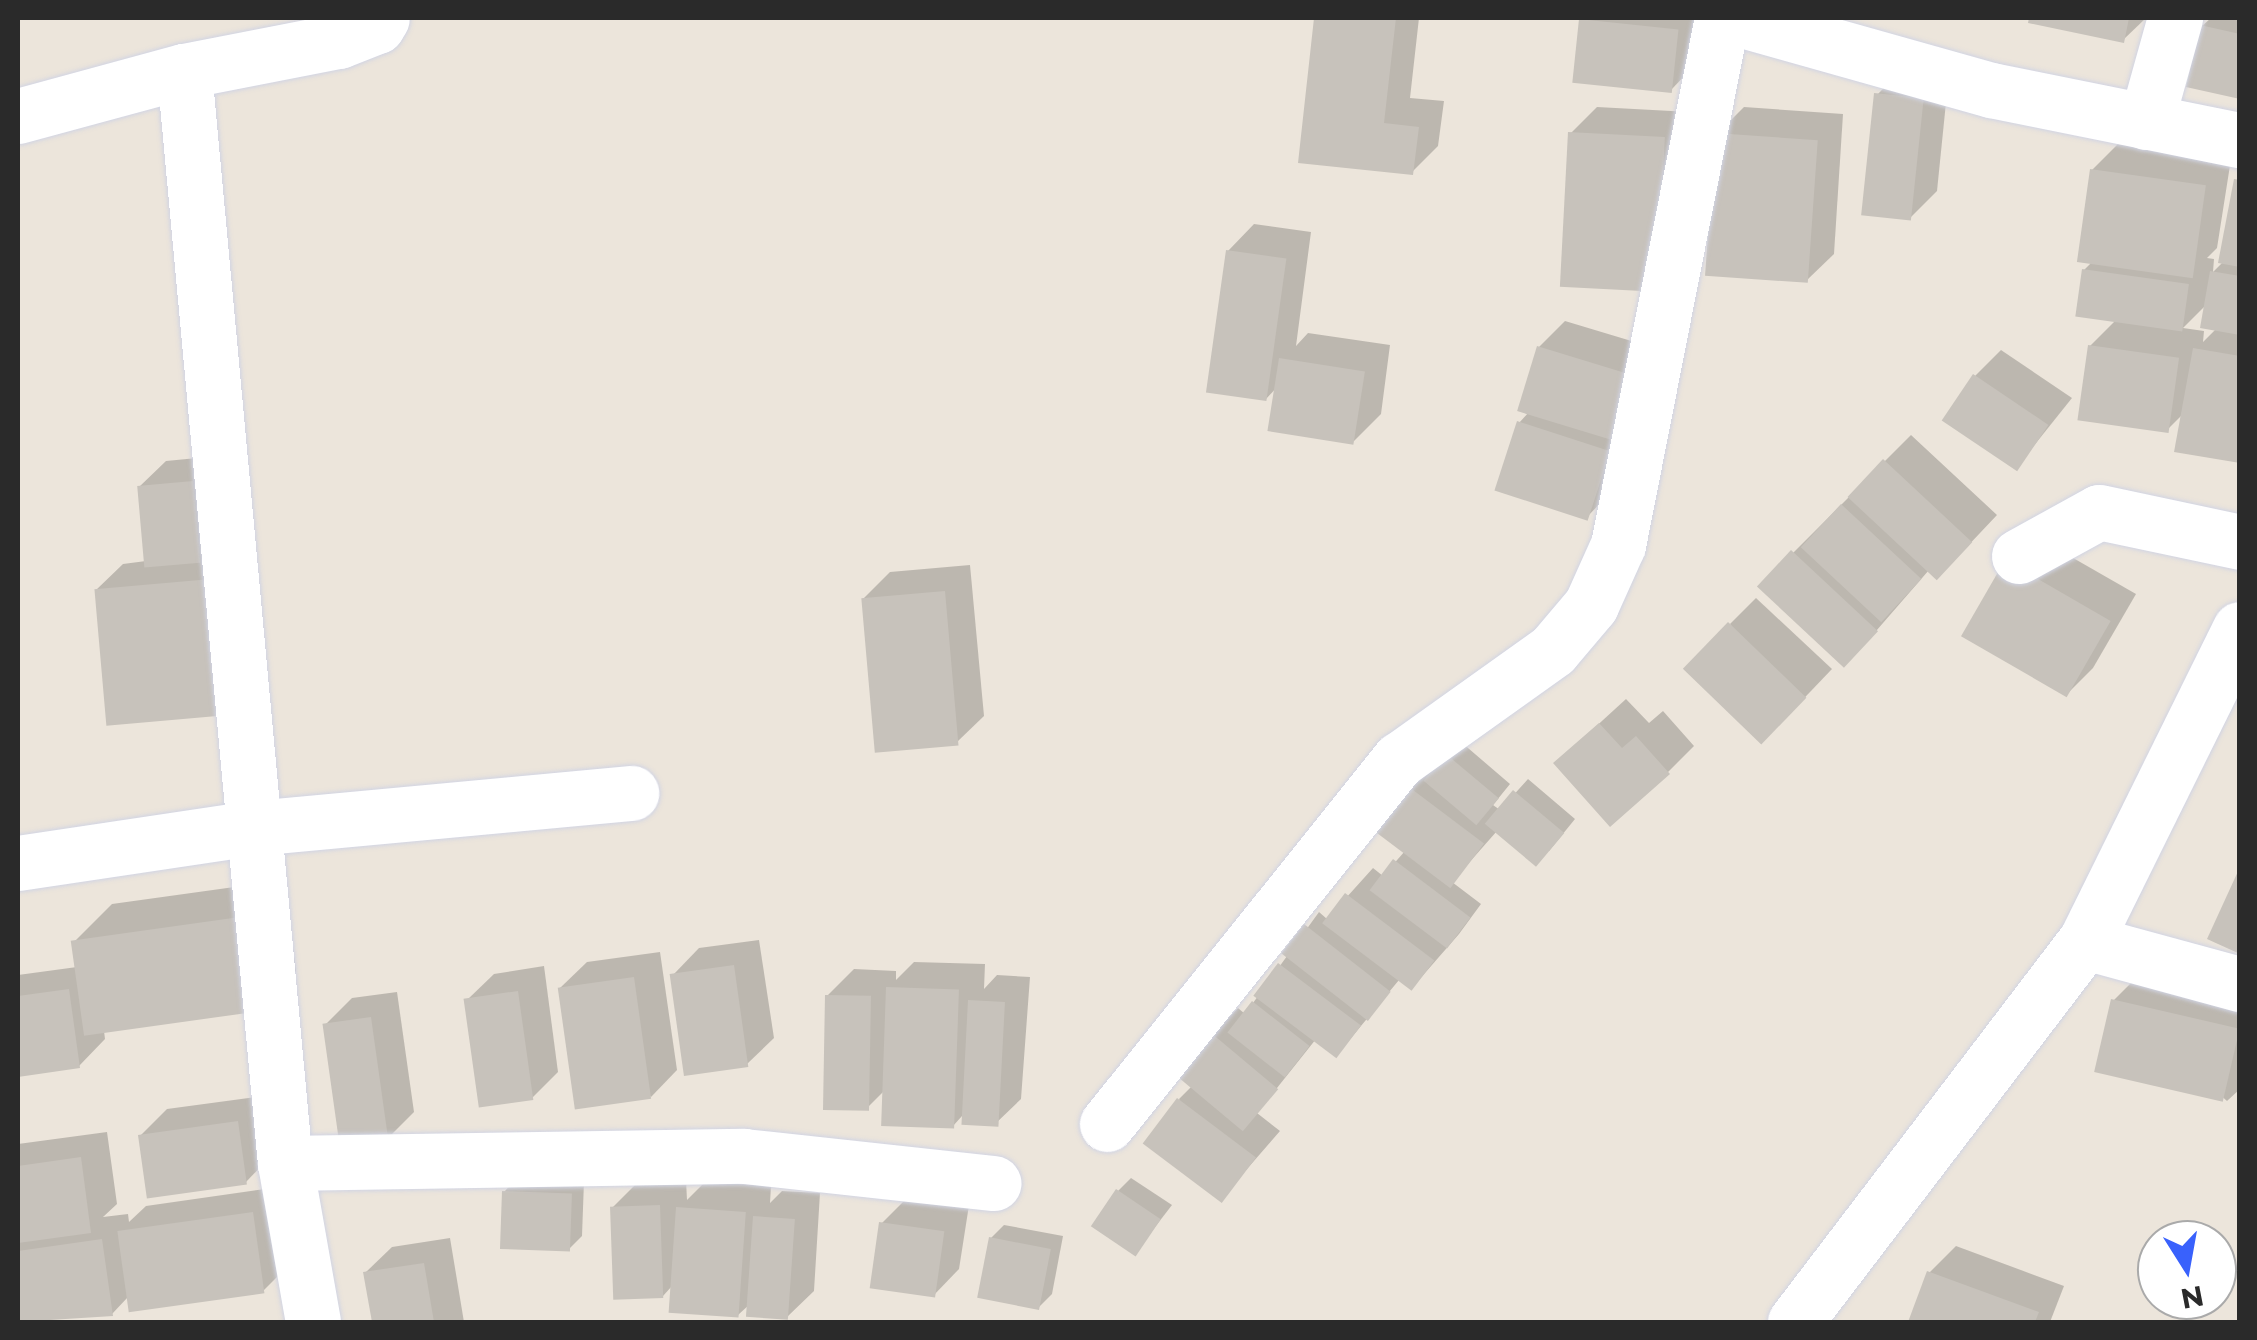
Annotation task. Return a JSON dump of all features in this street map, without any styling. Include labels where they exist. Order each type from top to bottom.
[{"type":"street","points":[[18,116],[184,71],[339,41],[377,26],[382,18]]},
{"type":"street","points":[[1106,1124],[1399,760],[1553,650],[1591,605],[1618,545],[1722,18]]},
{"type":"street","points":[[1735,18],[1991,90],[2240,140]]},
{"type":"street","points":[[2146,122],[2174,18]]},
{"type":"street","points":[[184,71],[284,1163],[313,1322]]},
{"type":"street","points":[[2019,556],[2099,512],[2240,542]]},
{"type":"street","points":[[1796,1322],[2085,942],[2240,629]]},
{"type":"street","points":[[18,863],[253,828],[631,793]]},
{"type":"street","points":[[2085,942],[2240,984]]},
{"type":"street","points":[[284,1163],[744,1156],[994,1183]]},
{"type":"building","points":[[1314,18],[1396,18],[1384,123],[1419,127],[1413,175],[1298,163]]},
{"type":"building","points":[[2029,18],[2129,18],[2124,43],[2028,23]]},
{"type":"building","points":[[1579,19],[1678,29],[1672,93],[1572,83]]},
{"type":"building","points":[[2200,25],[2240,34],[2240,99],[2186,87]]},
{"type":"building","points":[[1874,93],[1924,98],[1911,221],[1861,215]]},
{"type":"building","points":[[1568,132],[1665,137],[1657,292],[1560,287]]},
{"type":"building","points":[[1715,133],[1818,140],[1808,283],[1705,276]]},
{"type":"building","points":[[2090,169],[2206,185],[2193,278],[2077,262]]},
{"type":"building","points":[[2234,179],[2240,180],[2240,267],[2218,263]]},
{"type":"building","points":[[1226,250],[1286,258],[1266,401],[1206,393]]},
{"type":"building","points":[[2082,269],[2189,284],[2182,332],[2075,317]]},
{"type":"building","points":[[2210,271],[2240,276],[2240,335],[2200,328]]},
{"type":"building","points":[[2088,345],[2179,358],[2169,433],[2077,420]]},
{"type":"building","points":[[1537,346],[1633,375],[1613,440],[1517,411]]},
{"type":"building","points":[[2193,348],[2240,356],[2240,463],[2174,452]]},
{"type":"building","points":[[1279,358],[1365,372],[1353,445],[1267,431]]},
{"type":"building","points":[[1973,374],[2048,425],[2017,471],[1942,420]]},
{"type":"building","points":[[1517,421],[1610,451],[1588,521],[1494,490]]},
{"type":"building","points":[[1883,459],[1972,542],[1937,580],[1848,497]]},
{"type":"building","points":[[193,481],[200,563],[144,568],[137,486]]},
{"type":"building","points":[[1841,504],[1921,579],[1881,622],[1801,547]]},
{"type":"building","points":[[1791,550],[1878,631],[1844,668],[1757,587]]},
{"type":"building","points":[[2005,560],[2111,621],[2067,697],[1961,636]]},
{"type":"building","points":[[211,579],[223,715],[106,726],[94,589]]},
{"type":"building","points":[[945,591],[959,745],[875,753],[861,598]]},
{"type":"building","points":[[1728,622],[1806,698],[1761,744],[1683,669]]},
{"type":"building","points":[[1599,723],[1622,748],[1636,736],[1670,774],[1610,827],[1553,763]]},
{"type":"building","points":[[1446,754],[1499,798],[1476,825],[1424,781]]},
{"type":"building","points":[[1409,787],[1484,844],[1450,888],[1375,832]]},
{"type":"building","points":[[1513,790],[1564,833],[1536,867],[1485,824]]},
{"type":"building","points":[[1393,859],[1470,917],[1447,949],[1370,890]]},
{"type":"building","points":[[2240,867],[2240,954],[2207,939]]},
{"type":"building","points":[[1345,893],[1434,960],[1412,991],[1322,923]]},
{"type":"building","points":[[247,916],[260,1011],[84,1036],[71,941]]},
{"type":"building","points":[[1304,924],[1391,992],[1368,1021],[1281,953]]},
{"type":"building","points":[[1278,963],[1361,1026],[1336,1058],[1253,996]]},
{"type":"building","points":[[734,965],[748,1067],[684,1076],[670,974]]},
{"type":"building","points":[[634,977],[651,1099],[575,1110],[558,988]]},
{"type":"building","points":[[886,987],[959,990],[954,1128],[881,1126]]},
{"type":"building","points":[[69,989],[80,1068],[18,1077],[18,996]]},
{"type":"building","points":[[518,991],[533,1100],[479,1108],[464,999]]},
{"type":"building","points":[[825,995],[871,996],[869,1111],[823,1110]]},
{"type":"building","points":[[2111,999],[2240,1029],[2223,1102],[2094,1072]]},
{"type":"building","points":[[968,1000],[1005,1002],[998,1127],[961,1125]]},
{"type":"building","points":[[1252,1001],[1310,1046],[1285,1077],[1227,1033]]},
{"type":"building","points":[[371,1017],[388,1141],[340,1148],[322,1024]]},
{"type":"building","points":[[1210,1032],[1278,1089],[1243,1131],[1175,1074]]},
{"type":"building","points":[[1177,1098],[1256,1158],[1222,1203],[1143,1144]]},
{"type":"building","points":[[238,1121],[247,1184],[147,1198],[138,1135]]},
{"type":"building","points":[[81,1157],[91,1233],[18,1243],[18,1166]]},
{"type":"building","points":[[1116,1189],[1161,1219],[1136,1257],[1091,1226]]},
{"type":"building","points":[[502,1191],[572,1193],[570,1251],[500,1249]]},
{"type":"building","points":[[660,1205],[663,1298],[613,1300],[610,1207]]},
{"type":"building","points":[[676,1207],[746,1212],[738,1318],[669,1313]]},
{"type":"building","points":[[253,1212],[264,1293],[129,1312],[117,1231]]},
{"type":"building","points":[[753,1216],[795,1219],[788,1320],[746,1317]]},
{"type":"building","points":[[879,1222],[944,1231],[935,1298],[870,1288]]},
{"type":"building","points":[[989,1237],[1051,1249],[1039,1310],[977,1298]]},
{"type":"building","points":[[102,1239],[113,1316],[18,1322],[18,1251]]},
{"type":"building","points":[[424,1263],[434,1322],[372,1322],[363,1272]]},
{"type":"building","points":[[1927,1271],[2039,1312],[2035,1322],[1908,1322]]}]
